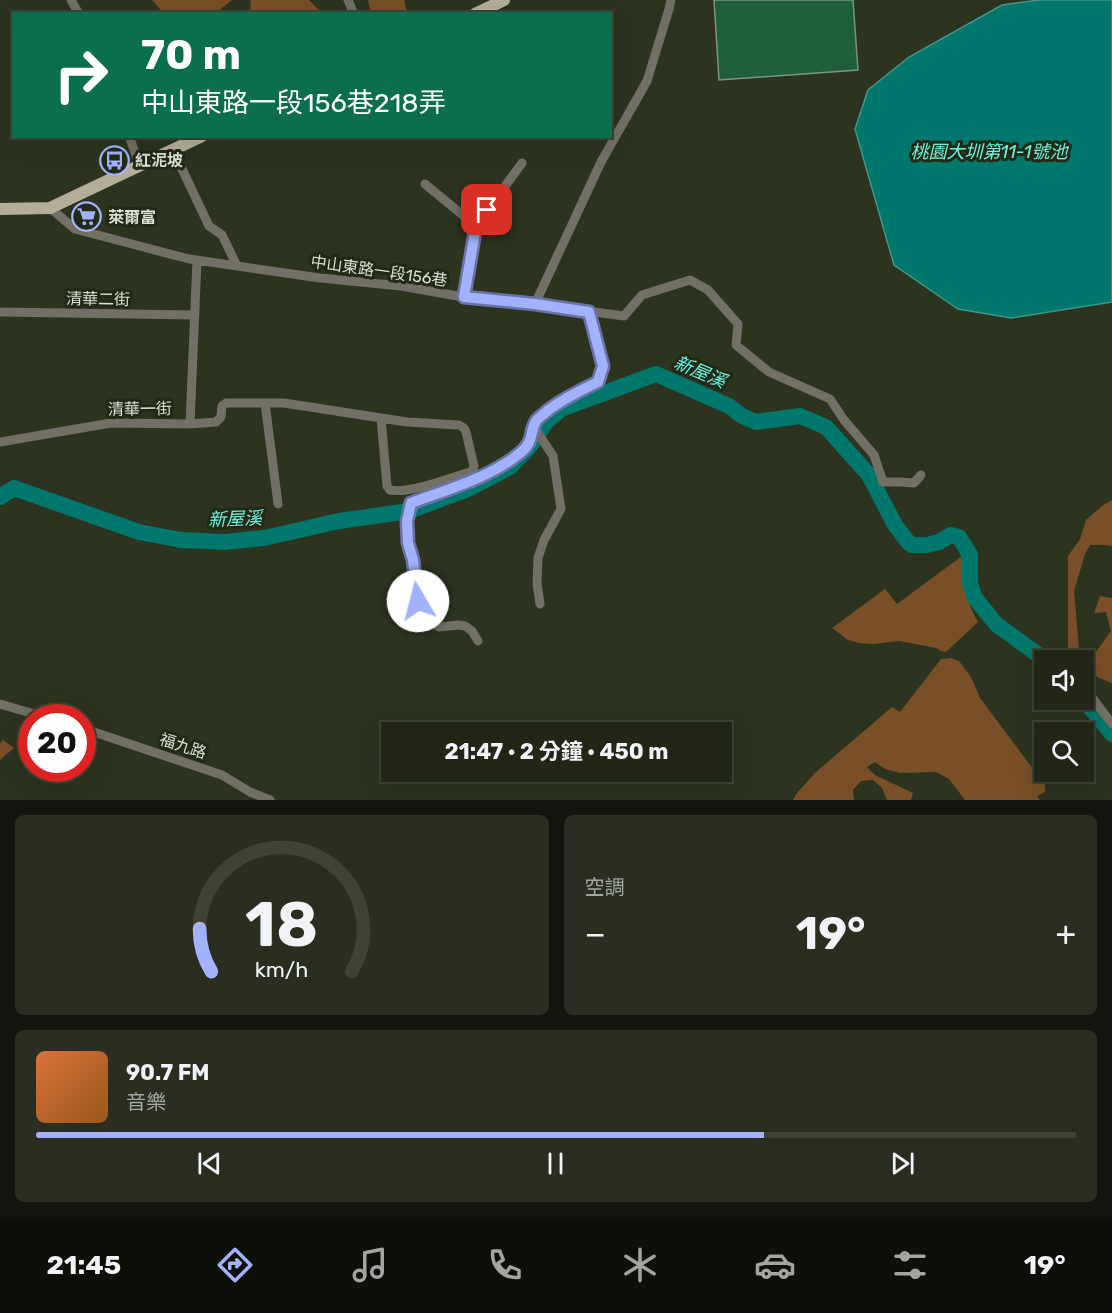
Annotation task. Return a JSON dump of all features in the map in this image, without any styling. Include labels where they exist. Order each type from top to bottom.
[{"type":"main road","points":[[479,12],[504,0]]},
{"type":"main road","points":[[0,209],[50,208],[198,138]]},
{"type":"street","points":[[535,304],[601,162],[647,81],[671,0]]},
{"type":"street","points":[[130,138],[140,166]]},
{"type":"street","points":[[173,150],[209,226],[222,235],[237,266]]},
{"type":"street","points":[[464,297],[476,226],[522,163]]},
{"type":"street","points":[[425,184],[476,226]]},
{"type":"street","name":"中山東路一段156巷","points":[[50,208],[75,229],[196,260],[320,278],[401,286],[464,297],[624,316],[642,295],[690,280],[708,290],[738,324],[736,345],[770,372],[830,399],[844,420],[874,455],[883,482],[914,483],[921,475]]},
{"type":"street","name":"清華一街","points":[[0,442],[111,423],[190,424],[196,260]]},
{"type":"street","name":"清華二街","points":[[0,312],[195,315]]},
{"type":"street","points":[[478,641],[472,631],[465,626],[439,627],[434,624],[418,601],[413,560],[408,543],[407,521],[411,503],[470,481],[504,464],[527,447],[536,430],[536,421],[559,402],[598,382],[603,366],[589,312]]},
{"type":"street","points":[[190,424],[216,422],[221,417],[222,406],[226,403],[284,403],[407,422],[459,425],[466,432],[473,470],[412,489],[390,490],[387,486],[381,418]]},
{"type":"street","points":[[265,403],[278,504]]},
{"type":"street","points":[[536,430],[553,456],[561,509],[544,540],[538,558],[537,583],[540,604]]},
{"type":"street","points":[[1094,700],[1112,724]]},
{"type":"street","points":[[0,704],[18,709]]},
{"type":"street","name":"福九路","points":[[96,733],[222,775],[250,792],[270,800]]},
{"type":"shaded area","points":[[152,0],[232,0],[217,12],[162,12]]},
{"type":"shaded area","points":[[251,0],[309,0],[321,12],[250,12]]},
{"type":"shaded area","points":[[368,0],[404,0],[407,12],[371,12]]},
{"type":"shaded area","points":[[1112,500],[1112,546],[1090,545],[1085,554],[1074,591],[1079,650],[1068,650],[1068,556],[1080,539],[1086,520]]},
{"type":"shaded area","points":[[962,556],[965,590],[978,622],[946,652],[899,641],[859,643],[848,640],[832,628],[885,589],[897,604]]},
{"type":"shaded area","points":[[1100,596],[1112,598],[1112,683],[1097,677],[1094,668],[1094,655],[1111,631],[1106,612],[1094,613]]},
{"type":"shaded area","points":[[951,658],[959,661],[971,677],[980,698],[1034,770],[1034,782],[1043,782],[1045,785],[1045,792],[1037,796],[1040,800],[965,800],[949,779],[936,772],[900,773],[885,769],[875,762],[867,767],[875,775],[913,793],[911,800],[887,800],[882,788],[873,780],[861,781],[853,790],[854,800],[793,800],[816,772],[892,707],[900,712],[941,659]]},
{"type":"shaded area","points":[[3,740],[14,748],[0,760],[0,743]]},
{"type":"water","name":"桃園大圳第11-1號池","points":[[1039,0],[1112,0],[1112,302],[1011,318],[958,309],[894,265],[855,129],[868,90],[909,57],[1002,5]]},
{"type":"building","points":[[714,0],[853,0],[858,70],[719,80]]},
{"type":"waterway","name":"新屋溪","points":[[0,497],[14,488],[139,532],[181,540],[225,542],[264,538],[339,521],[409,511],[468,489],[510,467],[531,445],[546,422],[561,409],[656,374],[729,406],[742,416],[756,422],[800,416],[826,427],[869,475],[895,525],[908,542],[912,545],[927,545],[939,542],[951,535],[959,537],[970,555],[970,583],[975,598],[996,624],[1034,652]]},
{"type":"waterway","name":"新屋溪","points":[[1092,710],[1112,734]]},
{"type":"place","name":"紅泥坡","points":[[114,160]]},
{"type":"place","name":"萊爾富","points":[[87,217]]},
{"type":"route","points":[[418,601],[413,560],[408,543],[407,521],[411,503],[470,481],[520,453],[527,447],[536,421],[559,402],[598,382],[603,366],[589,312],[464,297],[476,226],[487,210]]}]
